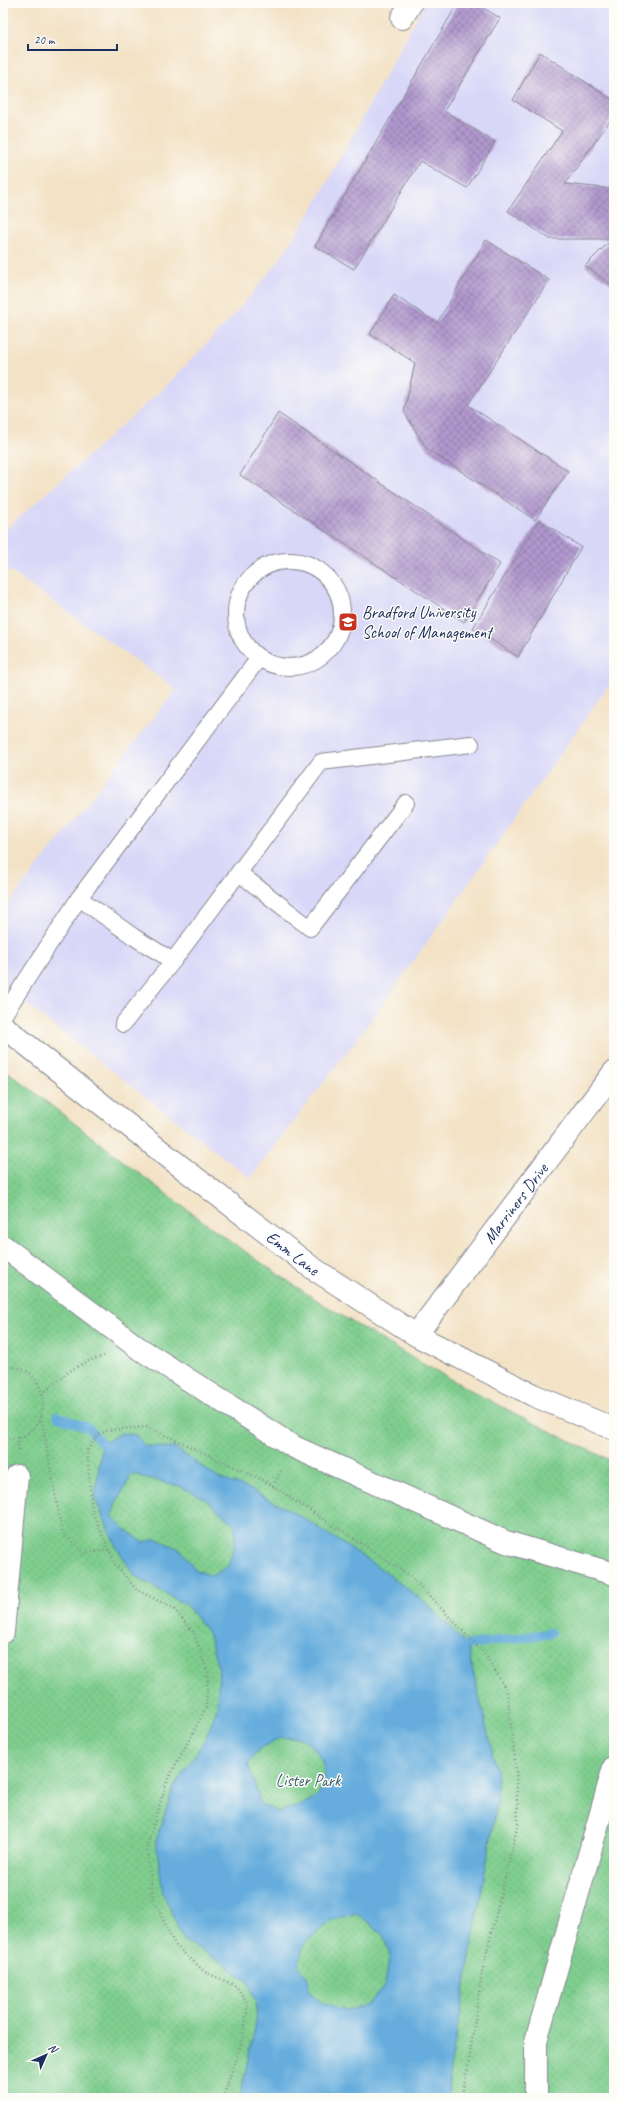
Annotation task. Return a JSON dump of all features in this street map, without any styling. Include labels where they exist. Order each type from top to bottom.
[{"type":"street","name":"Emm Lane","points":[[3,1026],[162,1152],[311,1267],[416,1335],[533,1395],[614,1429]]},
{"type":"street","name":"Marriners Drive","points":[[416,1335],[614,1072]]},
{"type":"street","points":[[3,1246],[137,1347],[294,1447],[506,1542],[614,1574]]},
{"type":"street","points":[[3,1632],[17,1476]]},
{"type":"street","points":[[536,2098],[536,2041],[614,1767]]},
{"type":"lane","points":[[289,561],[306,563],[321,571],[334,584],[341,601],[342,619],[338,637],[327,652],[312,662],[294,667],[276,666],[259,658],[247,646],[238,625],[236,614],[238,598],[246,583],[258,571],[272,563],[289,561]]},
{"type":"lane","points":[[3,1016],[79,898],[259,658]]},
{"type":"lane","points":[[123,1024],[173,961],[321,762],[471,744]]},
{"type":"lane","points":[[239,873],[310,928],[406,803]]},
{"type":"lane","points":[[79,898],[134,937],[173,961]]},
{"type":"path","points":[[43,1394],[62,1375],[92,1359],[137,1347]]},
{"type":"path","points":[[3,1367],[10,1366],[21,1369],[31,1375],[39,1383],[43,1394],[44,1405],[41,1416],[36,1425],[28,1433],[18,1437],[3,1438]]},
{"type":"path","points":[[41,1416],[62,1532],[84,1553],[109,1550]]},
{"type":"path","points":[[223,2098],[243,2037],[248,2004],[236,1986],[205,1972],[175,1945],[153,1899],[147,1846],[167,1781],[206,1708],[208,1673],[194,1632],[173,1608],[137,1590],[115,1564],[92,1511],[87,1450],[98,1435],[108,1430],[147,1427],[265,1481],[409,1575],[485,1654],[507,1691],[516,1770],[518,1824],[482,1972],[468,2067],[461,2098]]},
{"type":"shaded area","name":"Bradford University School of Management","points":[[425,3],[614,3],[614,678],[379,1010],[250,1178],[3,986],[3,911],[176,689],[3,566],[3,532],[166,386],[234,315],[277,263],[312,210]]},
{"type":"green space","name":"Lister Park","points":[[3,1068],[174,1200],[306,1293],[352,1322],[449,1378],[547,1430],[614,1462],[614,2098],[3,2098]]},
{"type":"water","points":[[121,1433],[136,1435],[145,1446],[175,1448],[218,1478],[248,1488],[302,1517],[377,1566],[426,1603],[467,1645],[496,1768],[498,1798],[449,2076],[448,2098],[240,2098],[256,2022],[257,2005],[248,1982],[222,1962],[184,1941],[163,1893],[156,1841],[173,1789],[206,1738],[217,1708],[219,1670],[208,1632],[186,1605],[135,1576],[116,1546],[95,1498],[102,1444]],"holes":[[[132,1474],[180,1486],[206,1499],[235,1526],[235,1542],[228,1566],[212,1576],[195,1570],[181,1550],[157,1539],[143,1542],[126,1530],[112,1516],[116,1503]],[[294,1737],[300,1738],[310,1745],[321,1760],[324,1769],[322,1788],[317,1795],[305,1804],[279,1812],[261,1805],[248,1763],[260,1748],[280,1738]],[[356,1913],[382,1933],[390,1954],[385,1985],[368,2005],[347,2010],[324,2004],[308,1991],[309,1978],[298,1965],[304,1944],[330,1921]]]},
{"type":"building","points":[[458,3],[475,3],[500,18],[444,111],[495,142],[467,188],[420,161],[354,269],[315,246]]},
{"type":"building","points":[[540,52],[614,101],[614,115],[565,184],[614,189],[614,286],[585,266],[612,239],[550,239],[508,211],[562,131],[513,100]]},
{"type":"building","points":[[486,240],[549,280],[468,405],[568,471],[535,520],[427,449],[404,412],[415,363],[370,334],[394,295],[437,323]]},
{"type":"building","points":[[278,413],[500,564],[464,622],[240,475]]},
{"type":"building","points":[[539,520],[581,547],[518,657],[473,628]]},
{"type":"waterway","points":[[57,1416],[89,1428],[102,1444]]},
{"type":"waterway","points":[[467,1645],[551,1633]]},
{"type":"place","name":"Bradford University School of Management","points":[[348,622]]}]
